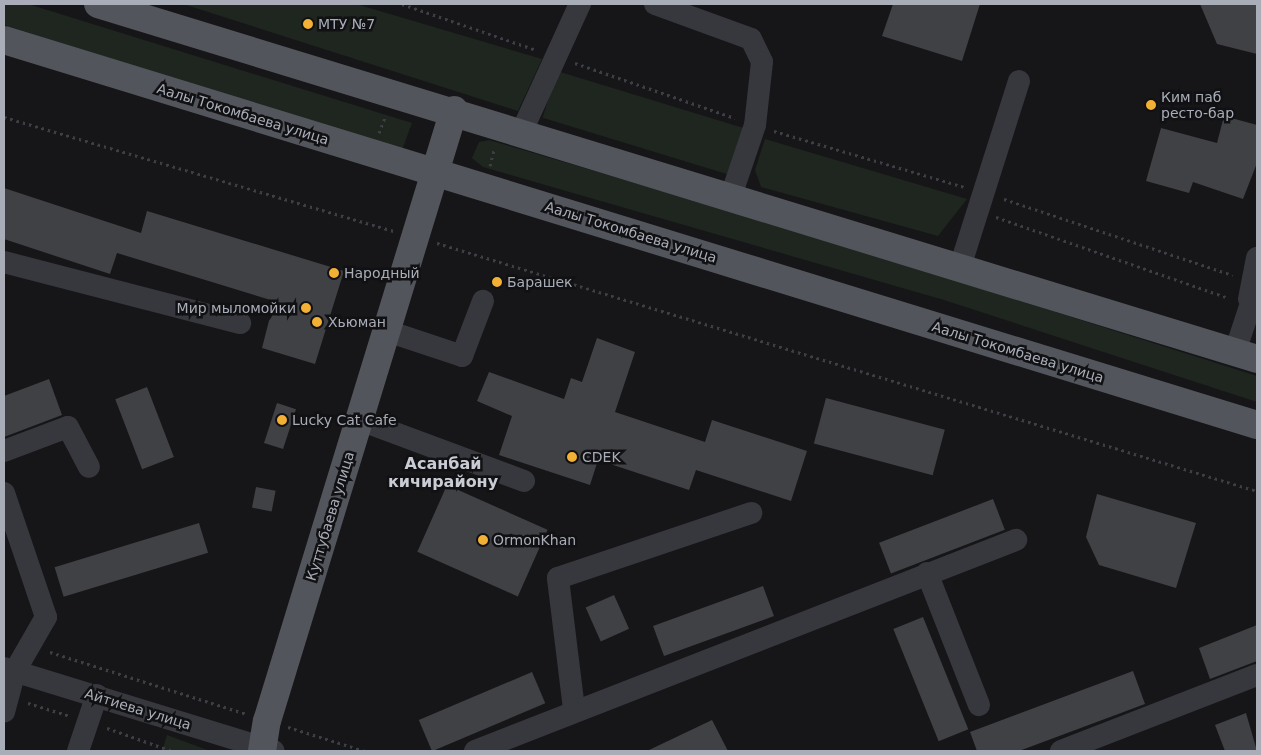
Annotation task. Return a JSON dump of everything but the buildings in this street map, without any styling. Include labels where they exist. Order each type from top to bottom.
[{"type":"main road","points":[[98,4],[134,9],[1246,355]]},
{"type":"main road","name":"Аалы Токомбаева улица","points":[[4,40],[1257,425]]},
{"type":"main road","name":"Куттубаева улица","points":[[266,750],[267,721],[454,110]]},
{"type":"street","points":[[522,131],[580,4]]},
{"type":"street","points":[[655,4],[751,39],[762,62],[755,125],[731,196]]},
{"type":"street","points":[[960,267],[1019,81]]},
{"type":"street","points":[[1246,355],[1257,258]]},
{"type":"street","points":[[4,262],[240,323]]},
{"type":"street","points":[[387,331],[462,356],[482,301]]},
{"type":"street","points":[[360,420],[524,480]]},
{"type":"street","points":[[4,451],[68,427],[89,466]]},
{"type":"street","points":[[4,493],[46,617],[30,646],[9,670],[4,712]]},
{"type":"street","points":[[574,709],[558,578],[751,513]]},
{"type":"street","points":[[475,751],[574,709],[1016,540]]},
{"type":"street","points":[[927,573],[980,705]]},
{"type":"street","name":"Айтиева улица","points":[[9,670],[97,695],[266,750]]},
{"type":"street","points":[[1061,751],[1256,678]]},
{"type":"street","points":[[78,751],[97,695]]},
{"type":"path","points":[[402,4],[981,202],[1252,290]]},
{"type":"path","points":[[376,142],[386,115]]},
{"type":"path","points":[[4,117],[395,232]]},
{"type":"path","points":[[489,169],[496,142]]},
{"type":"path","points":[[981,202],[1252,290]]},
{"type":"path","points":[[428,241],[1257,491]]},
{"type":"path","points":[[30,646],[253,716]]},
{"type":"path","points":[[285,726],[365,751]]},
{"type":"shaded area","points":[[4,4],[28,4],[412,123],[402,150],[4,25]]},
{"type":"shaded area","points":[[183,4],[356,4],[542,59],[518,111]]},
{"type":"shaded area","points":[[557,71],[743,128],[729,175],[543,118]]},
{"type":"shaded area","points":[[765,139],[967,199],[938,236],[761,187],[755,170]]},
{"type":"shaded area","points":[[489,140],[825,239],[1257,376],[1257,402],[944,300],[483,167],[472,158],[479,142]]},
{"type":"shaded area","points":[[167,735],[210,751],[162,751]]},
{"type":"place","name":"МТУ №7","points":[[308,24]]},
{"type":"place","name":"Ким паб ресто-бар","points":[[1151,105]]},
{"type":"place","name":"Народный","points":[[334,273]]},
{"type":"place","name":"Барашек","points":[[497,282]]},
{"type":"place","name":"Мир мыломойки","points":[[306,308]]},
{"type":"place","name":"Хьюман","points":[[317,322]]},
{"type":"place","name":"Lucky Cat Cafe","points":[[282,420]]},
{"type":"place","name":"CDEK","points":[[572,457]]},
{"type":"place","name":"OrmonKhan","points":[[483,540]]},
{"type":"district","name":"Асанбай кичирайону","points":[[443,473]]}]
